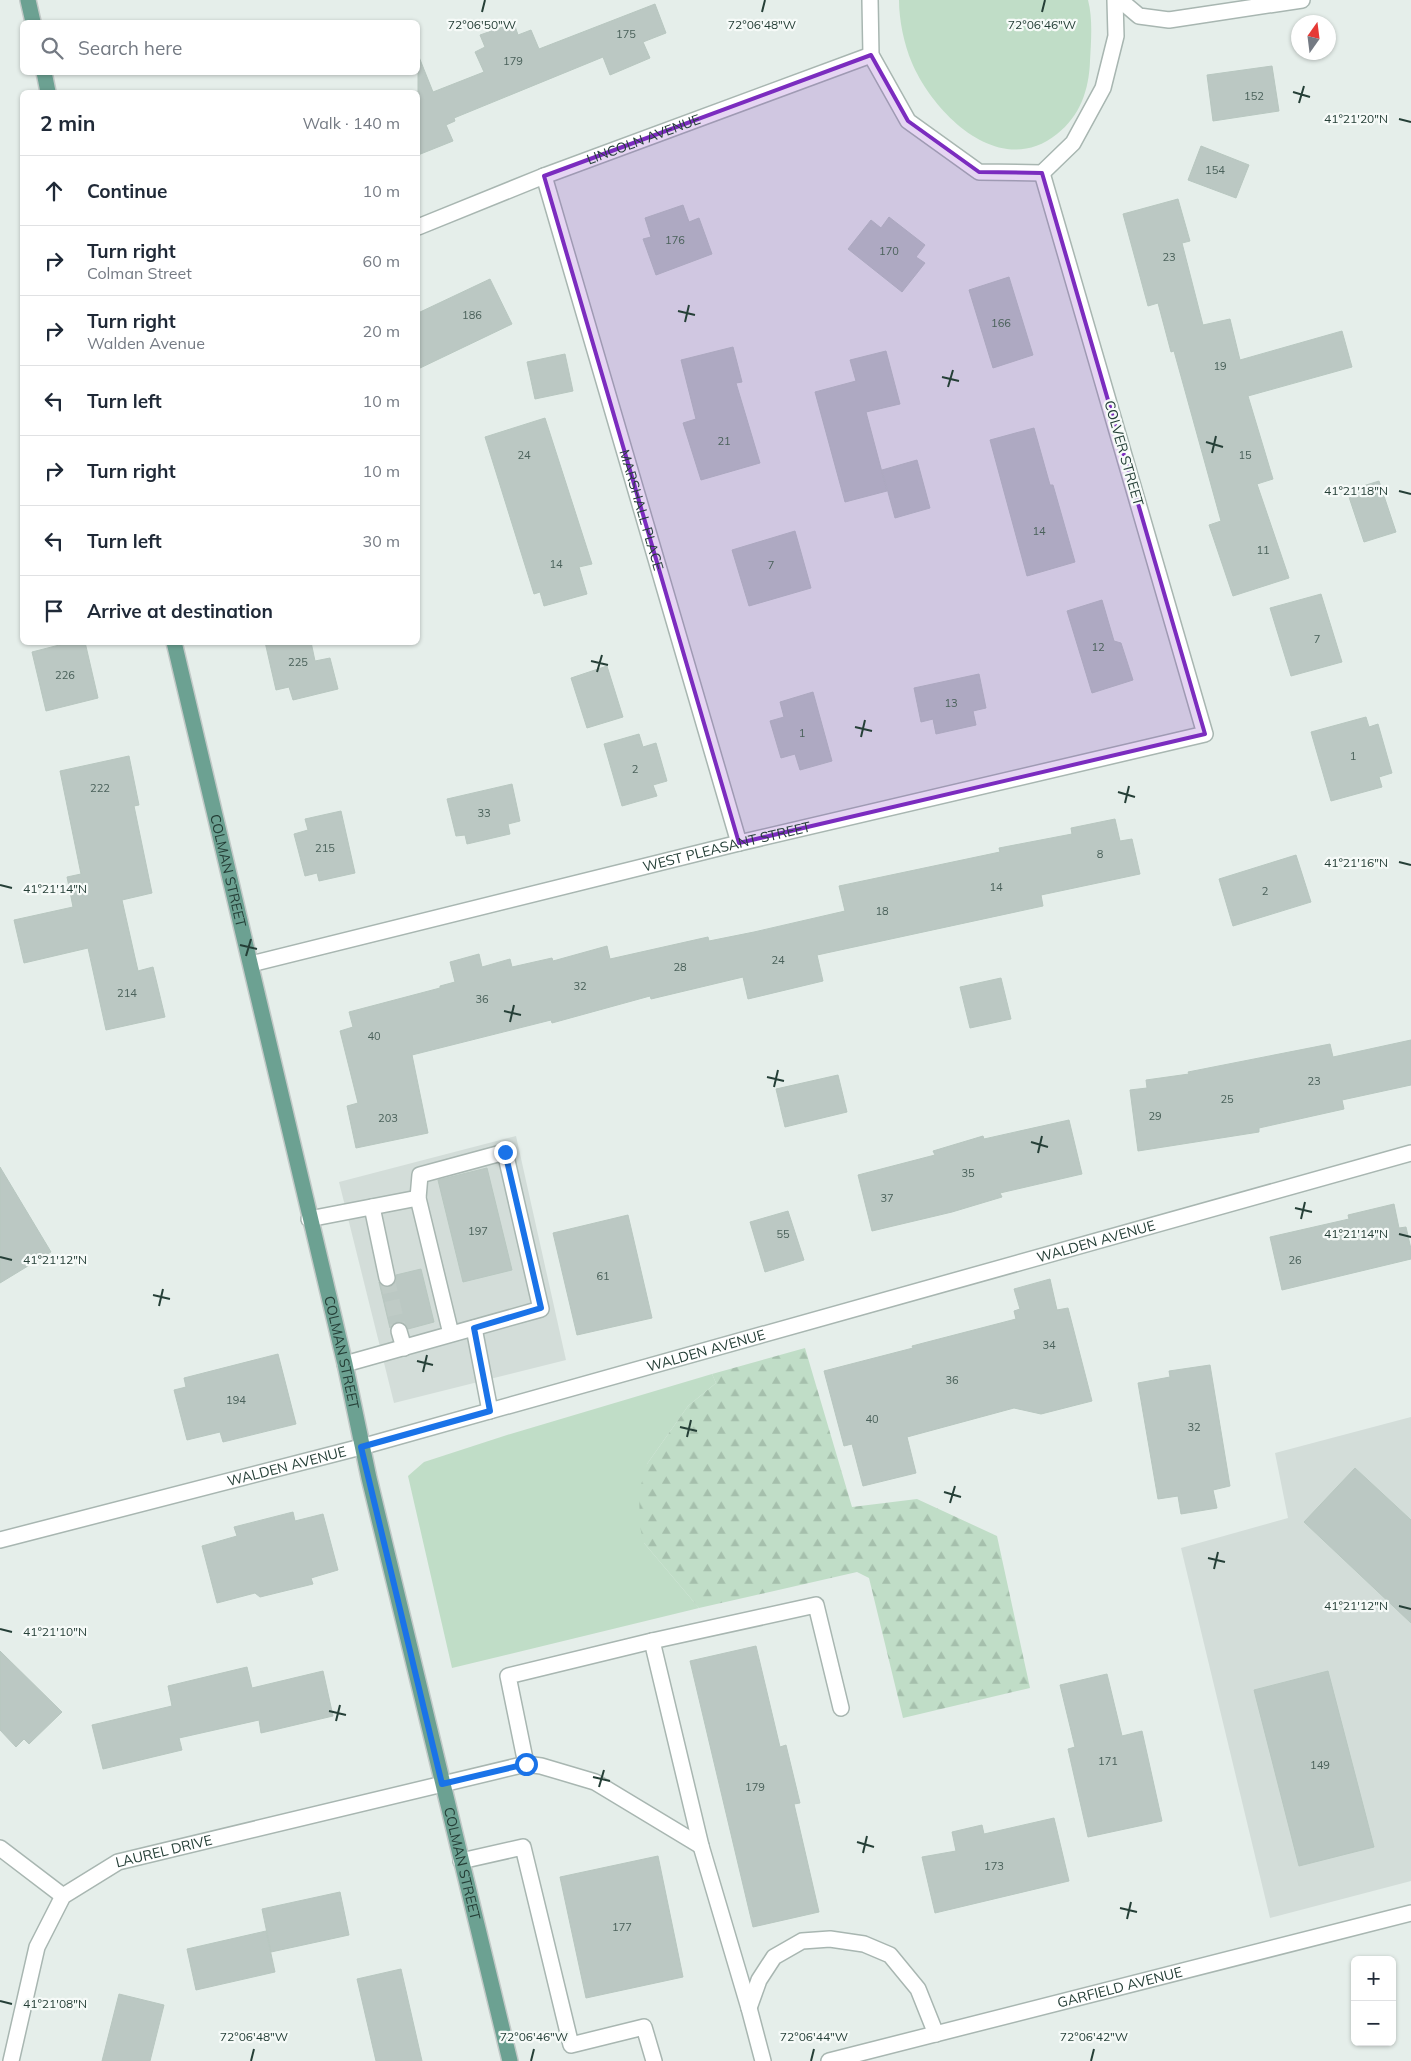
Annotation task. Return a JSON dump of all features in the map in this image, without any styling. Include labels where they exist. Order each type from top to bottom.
[{"type":"main road","points":[[28,0],[33,20]]},
{"type":"main road","points":[[45,75],[48,90]]},
{"type":"main road","name":"COLMAN STREET","points":[[175,645],[251,964],[309,1219],[345,1364],[361,1447],[510,2061]]},
{"type":"street","points":[[870,0],[871,55],[908,121],[979,172],[1042,173],[1073,143],[1103,88],[1116,36],[1115,0]]},
{"type":"street","points":[[1120,0],[1139,16],[1169,20],[1302,0]]},
{"type":"street","name":"LINCOLN AVENUE","points":[[420,226],[544,176],[871,55]]},
{"type":"street","name":"COLVER STREET","points":[[1042,173],[1205,734]]},
{"type":"street","name":"MARSHALL PLACE","points":[[544,176],[739,843]]},
{"type":"street","name":"WEST PLEASANT STREET","points":[[251,964],[739,843],[1205,734]]},
{"type":"street","points":[[345,1364],[474,1328],[541,1308],[505,1152],[420,1175],[418,1198],[450,1334]]},
{"type":"street","name":"WALDEN AVENUE","points":[[0,1540],[361,1447],[1411,1153]]},
{"type":"street","points":[[309,1219],[418,1198]]},
{"type":"street","points":[[372,1207],[388,1278]]},
{"type":"street","points":[[474,1328],[490,1411]]},
{"type":"street","points":[[399,1331],[404,1348]]},
{"type":"street","points":[[702,1846],[595,1782],[541,1766],[526,1764],[508,1676],[652,1641],[816,1605],[841,1708]]},
{"type":"street","points":[[652,1641],[702,1846],[763,2061]]},
{"type":"street","name":"LAUREL DRIVE","points":[[63,1896],[118,1862],[526,1764]]},
{"type":"street","points":[[461,1861],[523,1847],[571,2045],[644,2028],[654,2061]]},
{"type":"street","points":[[0,1848],[63,1896],[36,1947],[11,2061]]},
{"type":"street","name":"GARFIELD AVENUE","points":[[830,2061],[1411,1913]]},
{"type":"street","points":[[749,2008],[759,1980],[774,1957],[802,1941],[830,1939],[864,1944],[890,1955],[918,1989],[936,2034]]},
{"type":"highlighted area","points":[[871,55],[908,121],[979,172],[1042,173],[1205,734],[739,843],[544,176]]},
{"type":"shaded area","points":[[516,1136],[566,1360],[394,1403],[339,1182]]},
{"type":"shaded area","points":[[1411,1417],[1411,1881],[1270,1918],[1181,1548],[1288,1518],[1275,1453]]},
{"type":"green space","points":[[899,0],[1088,0],[1091,30],[1088,82],[1082,102],[1072,119],[1057,134],[1035,146],[1013,149],[992,145],[971,135],[936,102],[922,83],[912,63],[904,40]]},
{"type":"green space","points":[[805,1348],[852,1507],[917,1499],[997,1536],[1030,1688],[903,1718],[869,1578],[857,1572],[699,1608],[644,1543],[640,1527],[639,1492],[647,1464],[688,1406],[716,1383],[712,1374]]},
{"type":"green space","points":[[712,1374],[716,1383],[688,1406],[647,1464],[644,1543],[699,1608],[452,1668],[408,1476],[424,1462],[507,1435]]},
{"type":"building","points":[[655,4],[666,33],[643,42],[650,58],[610,75],[603,57],[454,118],[455,121],[446,125],[453,141],[420,154],[420,90],[418,90],[418,75],[420,75],[420,60],[433,92],[484,72],[475,52],[485,47],[480,35],[514,23],[518,35],[531,30],[539,49]]},
{"type":"building","points":[[1272,66],[1279,111],[1213,121],[1207,75]]},
{"type":"building","points":[[1201,146],[1249,165],[1236,198],[1188,180]]},
{"type":"building","points":[[1178,199],[1190,241],[1182,243],[1203,325],[1230,319],[1240,360],[1342,331],[1352,367],[1248,396],[1273,479],[1257,484],[1289,578],[1233,596],[1209,525],[1221,521],[1174,351],[1171,352],[1158,303],[1148,306],[1123,214]]},
{"type":"building","points":[[683,205],[689,222],[699,218],[712,254],[656,275],[643,239],[651,237],[645,218]]},
{"type":"building","points":[[889,217],[925,245],[916,257],[925,263],[902,292],[848,249],[871,220],[881,228]]},
{"type":"building","points":[[1009,277],[1033,355],[993,368],[969,290]]},
{"type":"building","points":[[490,279],[512,324],[420,368],[420,312]]},
{"type":"building","points":[[733,347],[742,382],[736,383],[760,463],[701,480],[683,423],[696,419],[681,360]]},
{"type":"building","points":[[886,351],[900,404],[866,412],[887,491],[845,502],[815,392],[856,381],[850,360]]},
{"type":"building","points":[[565,354],[573,391],[535,399],[527,362]]},
{"type":"building","points":[[545,418],[592,564],[579,567],[587,594],[544,606],[540,592],[534,594],[485,437]]},
{"type":"building","points":[[1034,428],[1075,562],[1027,576],[990,440]]},
{"type":"building","points":[[917,460],[930,508],[895,518],[882,470]]},
{"type":"building","points":[[1379,481],[1396,532],[1364,542],[1347,491]]},
{"type":"building","points":[[795,531],[811,588],[749,606],[732,550]]},
{"type":"building","points":[[1321,594],[1342,662],[1291,676],[1270,608]]},
{"type":"building","points":[[1102,600],[1114,641],[1121,643],[1133,680],[1092,693],[1067,611]]},
{"type":"building","points":[[59,645],[86,645],[98,698],[46,711],[32,652]]},
{"type":"building","points":[[266,645],[312,645],[315,661],[330,658],[338,689],[293,700],[289,687],[276,690]]},
{"type":"building","points":[[607,666],[623,717],[587,728],[571,678]]},
{"type":"building","points":[[979,674],[986,708],[973,711],[976,725],[936,734],[933,719],[921,722],[914,688]]},
{"type":"building","points":[[813,692],[832,761],[800,770],[795,754],[781,758],[770,721],[784,717],[780,702]]},
{"type":"building","points":[[1366,717],[1369,727],[1378,724],[1392,773],[1379,777],[1382,787],[1331,801],[1311,732]]},
{"type":"building","points":[[639,734],[643,747],[656,743],[667,781],[653,785],[657,796],[622,806],[604,744]]},
{"type":"building","points":[[129,756],[139,805],[134,806],[152,893],[122,900],[138,971],[153,967],[165,1017],[106,1030],[88,948],[24,963],[14,920],[73,907],[67,877],[81,874],[60,771]]},
{"type":"building","points":[[512,784],[520,821],[508,824],[510,834],[467,844],[465,835],[456,836],[447,799]]},
{"type":"building","points":[[341,811],[355,873],[319,881],[317,873],[305,876],[294,834],[308,830],[305,819]]},
{"type":"building","points":[[1115,819],[1120,841],[1132,839],[1140,874],[1041,895],[1043,906],[817,955],[823,981],[748,999],[743,977],[651,999],[650,996],[552,1023],[551,1020],[412,1055],[428,1133],[356,1148],[347,1106],[358,1103],[340,1031],[353,1027],[349,1012],[440,988],[440,986],[455,982],[450,962],[479,954],[482,967],[510,959],[512,967],[552,958],[553,961],[607,946],[610,959],[708,937],[709,941],[754,932],[845,911],[839,886],[1000,852],[999,848],[1072,834],[1071,828]]},
{"type":"building","points":[[1296,855],[1311,902],[1233,926],[1219,879]]},
{"type":"building","points":[[1001,978],[1011,1019],[970,1028],[960,987]]},
{"type":"building","points":[[1411,1040],[1411,1085],[1342,1100],[1344,1109],[1259,1128],[1259,1132],[1138,1151],[1130,1090],[1147,1088],[1146,1080],[1189,1074],[1188,1072],[1330,1044],[1333,1057]]},
{"type":"building","points":[[838,1075],[847,1112],[785,1127],[776,1089]]},
{"type":"building","points":[[1069,1120],[1082,1174],[1000,1193],[1002,1197],[952,1212],[872,1231],[858,1175],[935,1155],[933,1151],[983,1136],[984,1139]]},
{"type":"building","points":[[0,1167],[51,1252],[0,1283]]},
{"type":"building","points":[[487,1168],[512,1270],[463,1282],[438,1180]]},
{"type":"building","points":[[1394,1204],[1399,1228],[1406,1227],[1411,1249],[1411,1259],[1282,1290],[1270,1237],[1349,1219],[1348,1215]]},
{"type":"building","points":[[788,1211],[804,1260],[765,1272],[750,1222]]},
{"type":"building","points":[[628,1215],[652,1318],[577,1335],[553,1233]]},
{"type":"building","points":[[421,1269],[434,1322],[408,1329],[405,1324],[397,1322],[390,1328],[379,1282],[384,1287],[389,1287],[396,1281],[396,1275]]},
{"type":"building","points":[[1050,1279],[1057,1310],[1068,1308],[1092,1401],[1041,1414],[1014,1408],[907,1437],[916,1473],[863,1486],[852,1444],[844,1446],[824,1371],[1016,1319],[1014,1311],[1020,1309],[1014,1289]]},
{"type":"building","points":[[278,1354],[296,1424],[223,1442],[220,1432],[187,1440],[174,1390],[186,1387],[184,1378]]},
{"type":"building","points":[[1210,1365],[1230,1486],[1213,1490],[1217,1508],[1181,1514],[1178,1496],[1158,1499],[1138,1383],[1170,1377],[1169,1371]]},
{"type":"building","points":[[1355,1468],[1411,1520],[1411,1623],[1304,1522]]},
{"type":"building","points":[[293,1512],[295,1521],[323,1514],[338,1570],[311,1578],[313,1584],[260,1597],[255,1593],[217,1603],[202,1546],[237,1536],[234,1527]]},
{"type":"building","points":[[756,1646],[780,1747],[786,1745],[800,1803],[794,1804],[819,1912],[753,1927],[690,1661]]},
{"type":"building","points":[[0,1651],[62,1712],[29,1744],[24,1739],[16,1747],[0,1730]]},
{"type":"building","points":[[247,1667],[252,1688],[323,1671],[333,1716],[261,1733],[259,1720],[179,1738],[182,1750],[103,1769],[92,1725],[172,1706],[168,1686]]},
{"type":"building","points":[[1328,1671],[1374,1847],[1299,1866],[1254,1690]]},
{"type":"building","points":[[1107,1674],[1122,1736],[1142,1731],[1162,1821],[1088,1837],[1068,1749],[1075,1747],[1060,1685]]},
{"type":"building","points":[[1054,1818],[1069,1881],[935,1913],[922,1857],[956,1851],[952,1832],[982,1825],[984,1834]]},
{"type":"building","points":[[658,1856],[683,1977],[586,1998],[560,1877]]},
{"type":"building","points":[[340,1892],[349,1935],[271,1952],[262,1909]]},
{"type":"building","points":[[266,1931],[275,1972],[196,1990],[187,1949]]},
{"type":"building","points":[[401,1969],[422,2061],[376,2061],[357,1979]]},
{"type":"building","points":[[119,1994],[164,2005],[150,2061],[102,2061]]},
{"type":"tunnel","points":[[387,1278],[399,1331]]},
{"type":"route","points":[[505,1152],[541,1308],[474,1328],[490,1411],[361,1447],[442,1784],[526,1764]]}]
